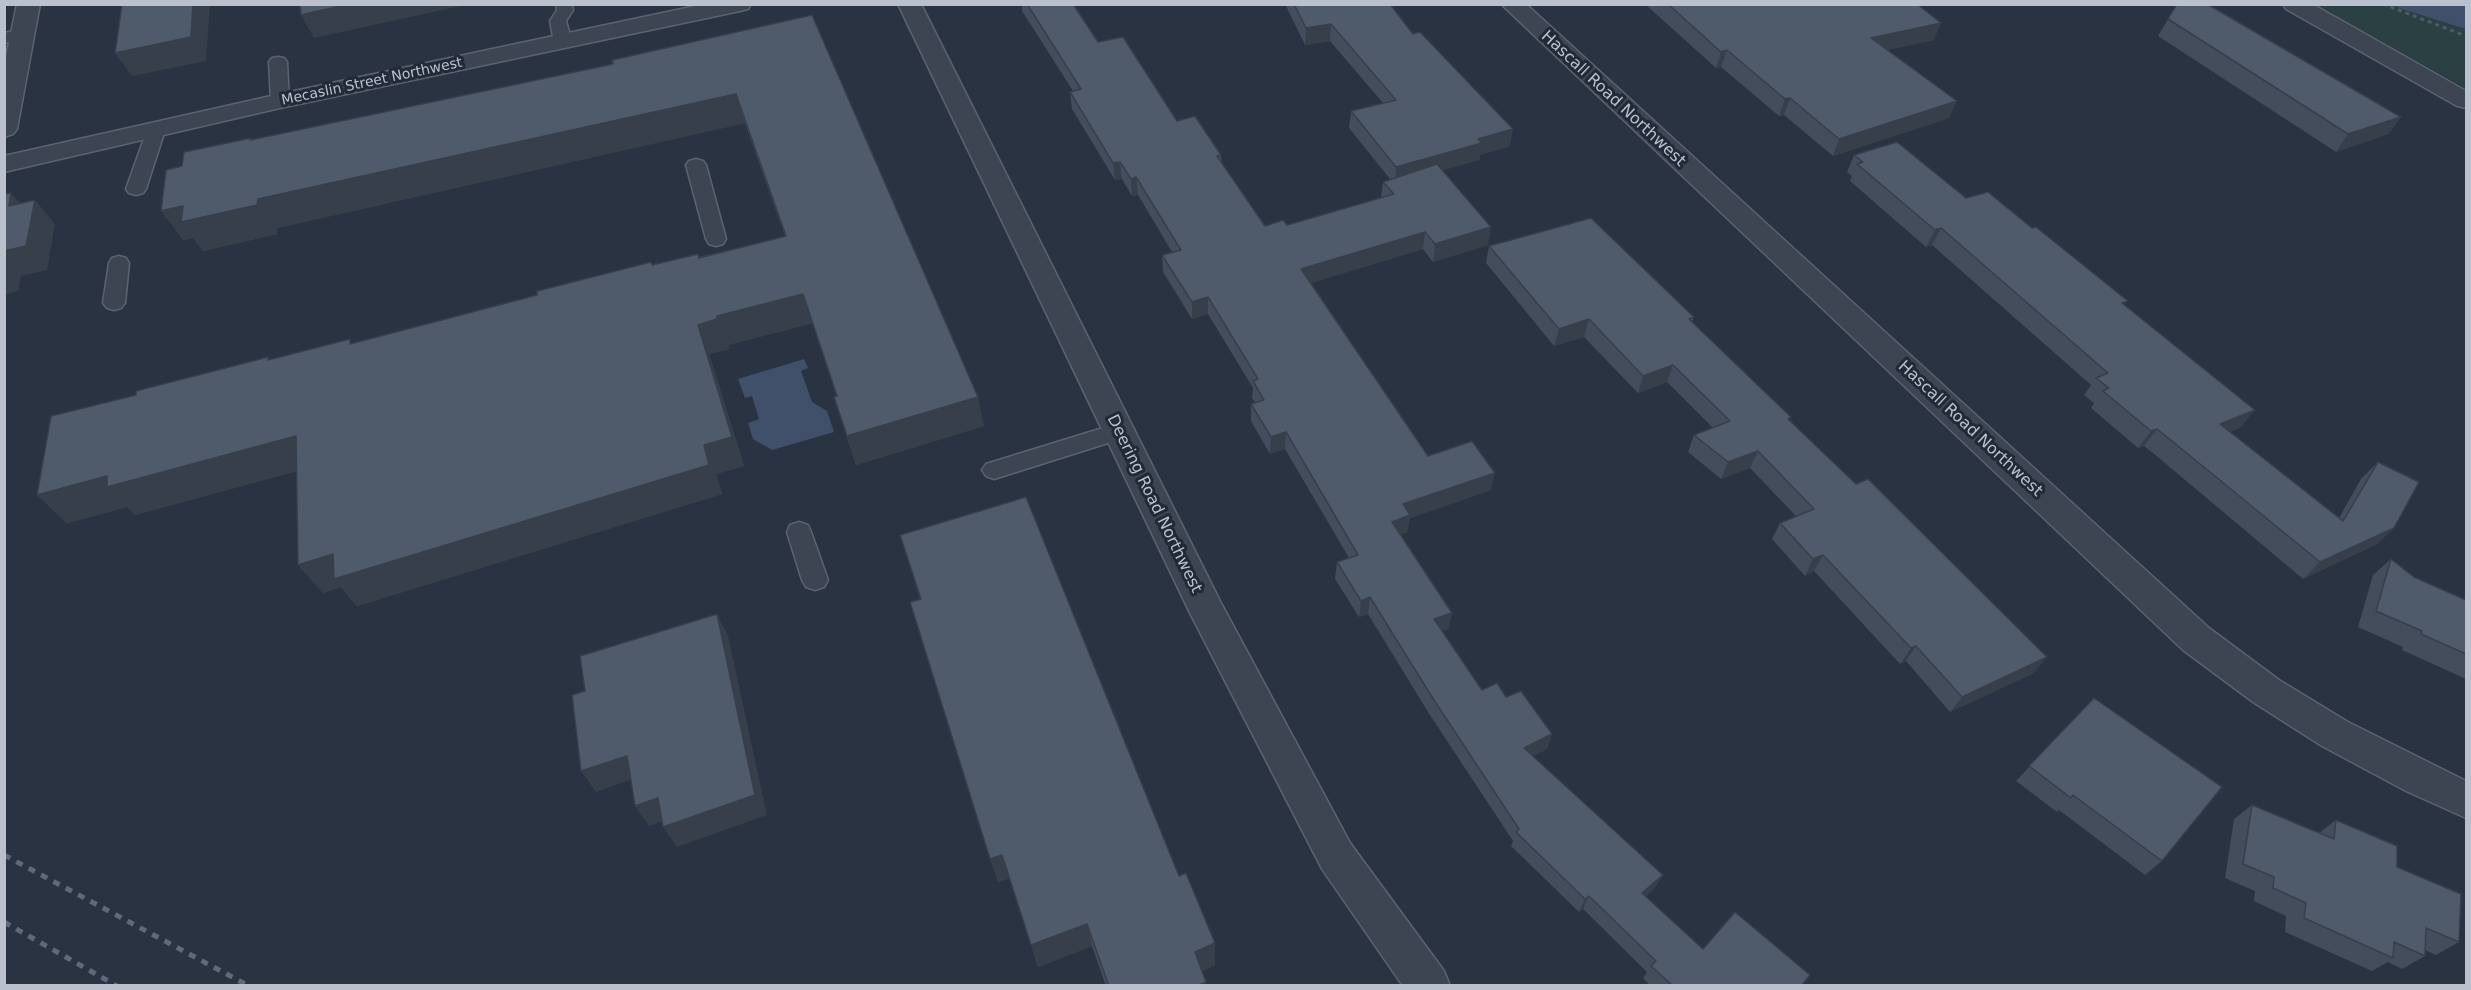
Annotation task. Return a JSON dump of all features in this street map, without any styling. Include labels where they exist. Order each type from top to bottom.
[{"type":"street","points":[[4,129],[14,36],[29,4]]},
{"type":"street","name":"Mecaslin Street Northwest","points":[[4,164],[280,101],[740,4]]},
{"type":"street","name":"Deering Road Northwest","points":[[909,4],[1208,613],[1336,856],[1429,986]]},
{"type":"street","name":"Hascall Road Northwest","points":[[1512,4],[2196,639],[2266,691],[2335,734],[2420,779],[2466,800]]},
{"type":"street","points":[[2294,4],[2466,101]]},
{"type":"lane","points":[[564,4],[565,10],[558,21],[564,42]]},
{"type":"lane","points":[[278,62],[280,101]]},
{"type":"lane","points":[[136,189],[156,130]]},
{"type":"lane","points":[[696,165],[716,240]]},
{"type":"lane","points":[[114,303],[118,263]]},
{"type":"lane","points":[[994,470],[1119,431]]},
{"type":"lane","points":[[799,532],[815,580]]},
{"type":"path","points":[[2383,4],[2466,36]]},
{"type":"green space","points":[[2314,5],[2466,5],[2466,88]]},
{"type":"water","points":[[2394,5],[2466,5],[2466,29],[2399,8]]},
{"type":"water","points":[[804,359],[808,368],[801,371],[812,402],[827,411],[834,432],[772,450],[753,439],[748,423],[759,419],[752,396],[745,398],[738,379]]},
{"type":"building","points":[[122,4],[193,4],[191,37],[115,53]]},
{"type":"building","points":[[300,4],[349,4],[301,15]]},
{"type":"building","points":[[1027,4],[1073,4],[1098,42],[1123,37],[1177,121],[1195,116],[1221,155],[1217,156],[1265,226],[1283,220],[1287,225],[1394,194],[1383,182],[1437,164],[1491,227],[1435,244],[1425,232],[1301,269],[1428,456],[1472,441],[1495,473],[1403,504],[1410,515],[1392,522],[1452,613],[1434,619],[1482,690],[1497,683],[1506,697],[1521,691],[1552,734],[1524,748],[1663,875],[1642,893],[1703,949],[1735,912],[1810,975],[1801,986],[1673,986],[1651,966],[1656,961],[1589,896],[1585,899],[1516,832],[1519,829],[1432,697],[1370,597],[1361,601],[1337,562],[1358,555],[1286,432],[1271,437],[1251,404],[1264,400],[1253,381],[1258,379],[1208,297],[1192,302],[1162,255],[1181,250],[1136,177],[1131,179],[1120,162],[1113,163],[1070,92],[1081,89]]},
{"type":"building","points":[[1294,4],[1390,4],[1413,34],[1420,32],[1513,129],[1478,139],[1482,143],[1396,167],[1351,111],[1396,100],[1331,24],[1306,28]]},
{"type":"building","points":[[1668,4],[1917,4],[1941,23],[1871,38],[1957,101],[1839,139],[1790,98],[1785,99],[1727,50],[1721,52]]},
{"type":"building","points":[[2177,4],[2207,4],[2401,117],[2348,134],[2168,19]]},
{"type":"building","points":[[812,15],[978,397],[847,436],[834,397],[837,396],[803,294],[717,316],[717,319],[698,325],[732,437],[704,445],[709,465],[334,579],[333,554],[298,565],[296,436],[107,487],[107,476],[37,495],[51,416],[136,395],[136,391],[268,357],[268,360],[350,339],[350,344],[537,295],[537,291],[651,262],[652,265],[698,254],[699,258],[786,236],[736,94],[258,199],[257,205],[181,222],[183,206],[161,211],[166,170],[182,166],[184,152],[613,64],[612,60]]},
{"type":"building","points":[[1897,142],[1966,198],[1988,192],[2032,228],[2036,227],[2128,301],[2122,303],[2255,410],[2220,424],[2343,521],[2378,462],[2419,482],[2394,528],[2320,562],[2157,429],[2151,431],[2103,391],[2109,388],[2096,378],[2108,373],[1941,228],[1935,230],[1857,164],[1863,162],[1854,155]]},
{"type":"building","points":[[11,193],[9,206],[35,200],[26,246],[4,251],[4,194]]},
{"type":"building","points":[[1591,218],[1694,317],[1689,319],[1791,417],[1788,419],[1856,484],[1868,479],[2047,657],[1962,697],[1916,646],[1911,648],[1823,555],[1813,559],[1780,523],[1814,509],[1758,451],[1728,462],[1694,435],[1730,421],[1673,365],[1643,376],[1589,319],[1559,329],[1489,246]]},
{"type":"building","points":[[1026,497],[1179,876],[1186,873],[1215,943],[1195,952],[1206,982],[1197,986],[1109,986],[1087,924],[1031,945],[1002,855],[990,859],[910,602],[921,599],[900,535]]},
{"type":"building","points":[[2391,559],[2414,577],[2466,600],[2466,654],[2376,611]]},
{"type":"building","points":[[717,614],[755,795],[663,827],[658,798],[635,806],[627,756],[581,771],[572,695],[585,691],[580,656]]},
{"type":"building","points":[[2094,698],[2222,787],[2162,861],[2073,795],[2071,798],[2029,766]]},
{"type":"building","points":[[2252,805],[2334,839],[2336,820],[2397,846],[2397,867],[2461,894],[2459,942],[2426,928],[2425,956],[2394,942],[2393,958],[2304,918],[2306,903],[2273,888],[2274,877],[2243,864]]},
{"type":"railway","points":[[4,855],[249,986]]},
{"type":"railway","points":[[4,922],[117,986]]}]
